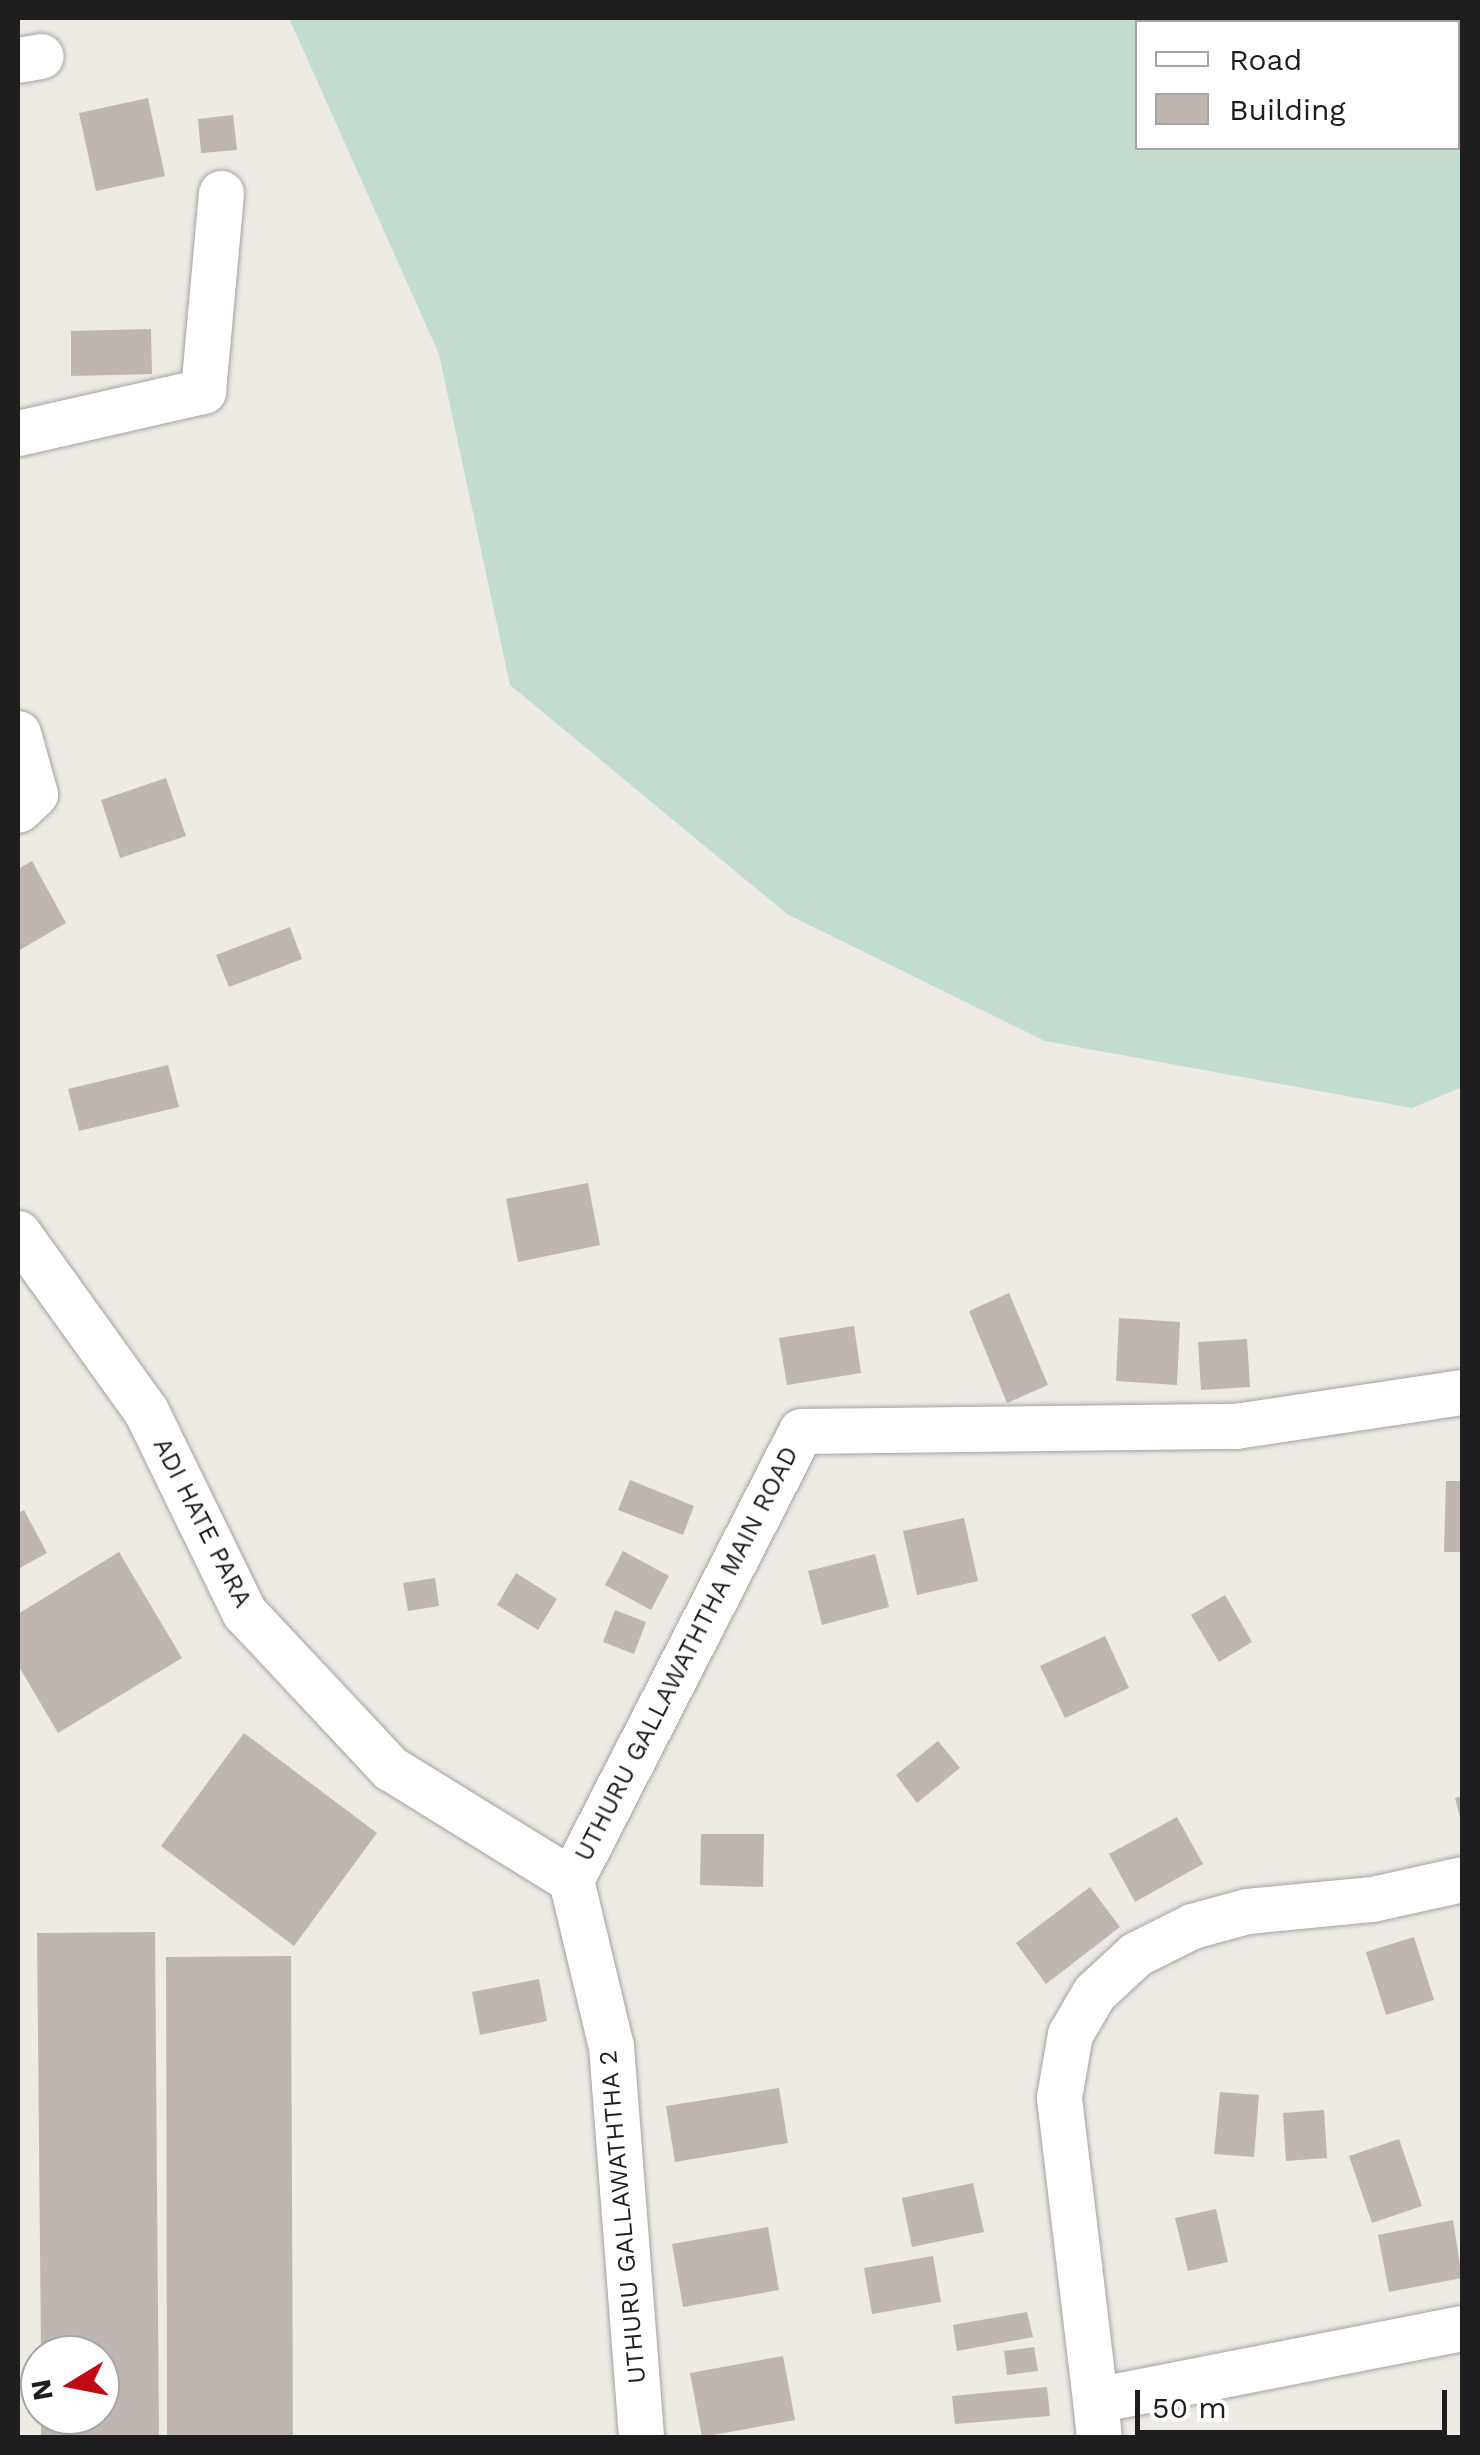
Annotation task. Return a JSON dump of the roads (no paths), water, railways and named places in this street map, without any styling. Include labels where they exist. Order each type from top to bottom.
[{"type":"street","points":[[18,433],[203,391],[220,193]]},
{"type":"street","points":[[18,733],[35,794],[18,810]]},
{"type":"street","name":"ADI HATE PARA","points":[[18,1234],[146,1411],[244,1612],[390,1768],[570,1880]]},
{"type":"street","name":"UTHURU GALLAWATHTHA MAIN ROAD","points":[[570,1880],[801,1431],[1236,1426],[1462,1392]]},
{"type":"street","points":[[1462,1879],[1372,1899],[1247,1911],[1192,1926],[1136,1954],[1094,1993],[1070,2034],[1060,2097],[1097,2419],[1462,2328]]},
{"type":"street","name":"UTHURU GALLAWATHTHA 2","points":[[570,1880],[611,2046],[642,2438]]}]
